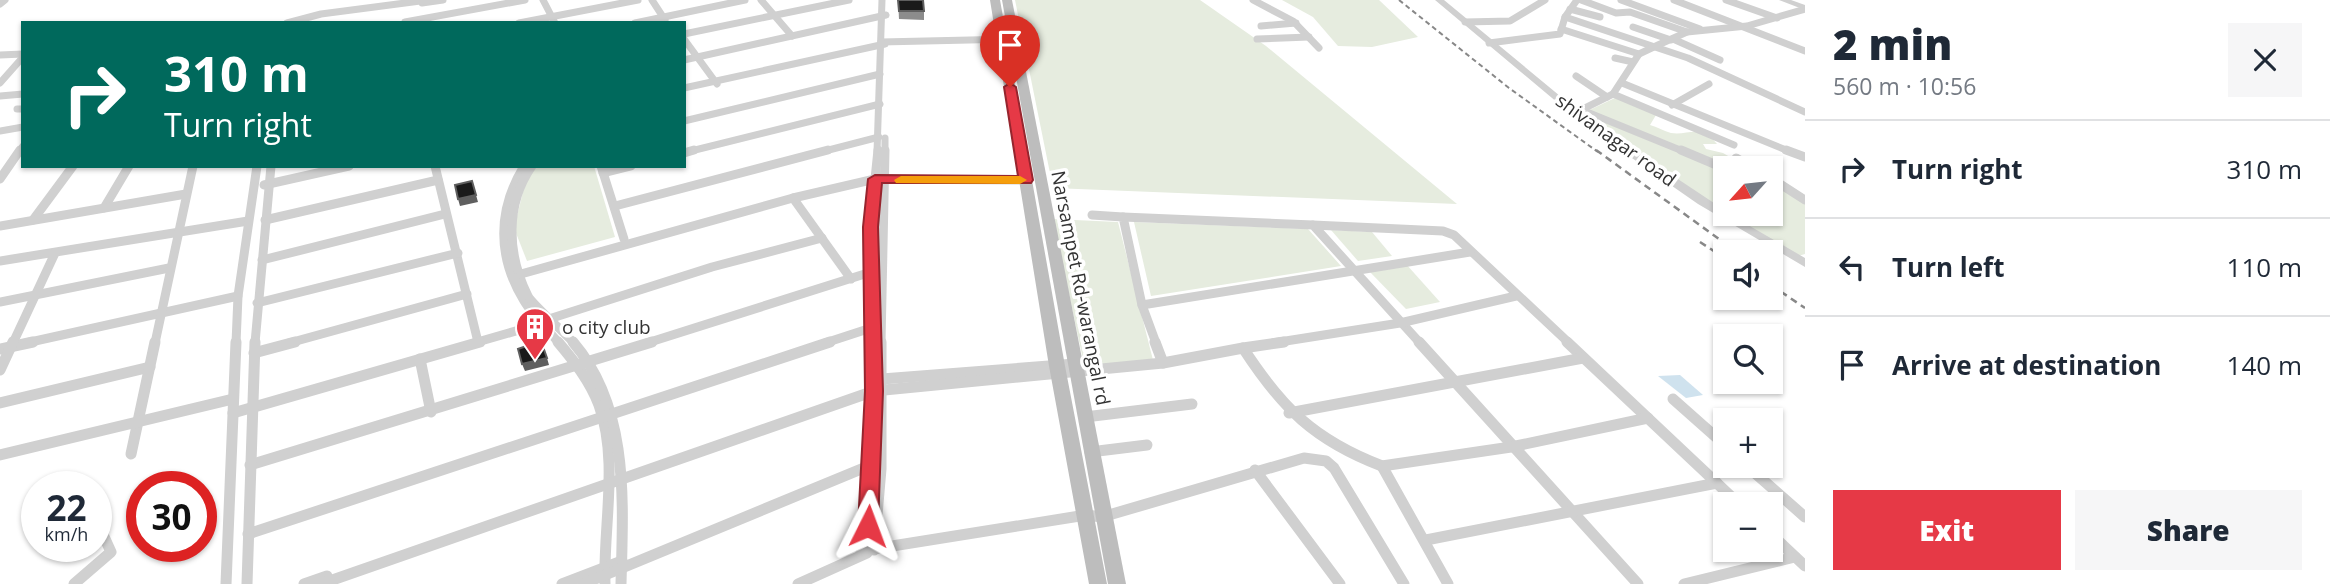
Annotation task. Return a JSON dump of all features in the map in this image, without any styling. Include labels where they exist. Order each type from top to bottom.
[{"type":"main road","name":"Narsampet Rd-warangal rd","points":[[995,0],[1008,39],[1085,416],[1090,452],[1098,584]]},
{"type":"main road","name":"Narsampet Rd-warangal rd","points":[[1006,0],[1008,39],[1026,180],[1057,370],[1094,516],[1117,584]]},
{"type":"street","points":[[0,4],[5,0]]},
{"type":"street","points":[[403,4],[428,0]]},
{"type":"street","points":[[293,21],[309,16],[443,0]]},
{"type":"street","points":[[407,21],[511,0]]},
{"type":"street","points":[[407,21],[525,0]]},
{"type":"street","points":[[536,0],[549,18]]},
{"type":"street","points":[[543,0],[549,18]]},
{"type":"street","points":[[525,21],[624,0]]},
{"type":"street","points":[[531,21],[638,0]]},
{"type":"street","points":[[652,0],[667,18]]},
{"type":"street","points":[[659,0],[667,18]]},
{"type":"street","points":[[648,21],[745,0]]},
{"type":"street","points":[[761,0],[792,36]]},
{"type":"street","points":[[686,36],[849,0]]},
{"type":"street","points":[[870,546],[871,465],[879,387],[870,227],[878,178],[884,45],[882,0]]},
{"type":"street","points":[[884,16],[887,0]]},
{"type":"street","points":[[1253,0],[1296,23],[1319,48]]},
{"type":"street","name":"shivanagar road","points":[[1438,0],[1579,112],[1702,201],[1805,263]]},
{"type":"street","points":[[1465,22],[1510,21],[1545,0]]},
{"type":"street","points":[[1489,43],[1556,36],[1570,9],[1579,0],[1616,13],[1630,12],[1687,32]]},
{"type":"street","points":[[1621,0],[1701,29]]},
{"type":"street","points":[[1674,0],[1747,26],[1805,51]]},
{"type":"street","points":[[1726,0],[1778,18]]},
{"type":"street","points":[[1783,0],[1805,7]]},
{"type":"street","points":[[1791,0],[1805,7]]},
{"type":"street","points":[[403,4],[407,21]]},
{"type":"street","points":[[1579,112],[1610,95],[1622,83],[1639,54],[1658,45],[1687,32],[1747,26],[1805,7]]},
{"type":"street","points":[[1570,9],[1600,17]]},
{"type":"street","points":[[692,60],[884,16]]},
{"type":"street","points":[[1565,17],[1658,45],[1779,97],[1805,112]]},
{"type":"street","points":[[641,21],[667,18]]},
{"type":"street","points":[[1261,26],[1296,23]]},
{"type":"street","points":[[1633,27],[1673,39],[1720,60]]},
{"type":"street","points":[[1561,29],[1639,54]]},
{"type":"street","points":[[1257,39],[1309,37]]},
{"type":"street","points":[[686,90],[884,45],[1008,39]]},
{"type":"street","points":[[686,42],[692,60],[714,84]]},
{"type":"street","points":[[870,546],[881,469],[878,178],[880,74],[884,45]]},
{"type":"street","points":[[0,55],[21,55]]},
{"type":"street","points":[[0,83],[21,57]]},
{"type":"street","points":[[1615,58],[1633,62]]},
{"type":"street","points":[[686,121],[880,74]]},
{"type":"street","points":[[1576,76],[1610,95],[1734,145]]},
{"type":"street","points":[[1622,83],[1805,157]]},
{"type":"street","points":[[1672,105],[1709,84]]},
{"type":"street","points":[[0,96],[21,94]]},
{"type":"street","points":[[686,152],[880,104]]},
{"type":"street","points":[[1579,112],[1713,164]]},
{"type":"street","points":[[0,131],[21,127]]},
{"type":"street","points":[[615,206],[879,137]]},
{"type":"street","points":[[0,179],[21,149]]},
{"type":"street","points":[[33,220],[72,168]]},
{"type":"street","points":[[104,208],[127,168]]},
{"type":"street","points":[[131,454],[192,168]]},
{"type":"street","points":[[226,584],[238,296],[257,168]]},
{"type":"street","points":[[247,584],[255,351],[271,168]]},
{"type":"street","points":[[269,182],[328,168]]},
{"type":"street","points":[[254,185],[339,168]]},
{"type":"street","points":[[523,168],[513,182],[504,208],[501,241],[524,302],[547,320]]},
{"type":"street","points":[[531,168],[522,182],[513,207],[511,239],[529,298],[581,361],[606,413],[622,476],[621,584]]},
{"type":"street","points":[[602,170],[624,239]]},
{"type":"street","points":[[265,218],[437,174],[478,339]]},
{"type":"street","points":[[521,271],[624,239],[878,178]]},
{"type":"street","points":[[521,271],[878,178],[1026,180]]},
{"type":"street","points":[[1783,186],[1805,200]]},
{"type":"street","points":[[0,226],[186,194]]},
{"type":"street","points":[[793,198],[851,279]]},
{"type":"street","points":[[262,258],[445,212]]},
{"type":"street","points":[[1092,215],[1443,231],[1454,235],[1727,492]]},
{"type":"street","points":[[1123,217],[1142,305],[1163,363]]},
{"type":"street","points":[[0,261],[248,221]]},
{"type":"street","points":[[1313,225],[1511,447],[1638,584]]},
{"type":"street","points":[[252,404],[638,293],[712,267],[822,238]]},
{"type":"street","points":[[258,301],[458,251]]},
{"type":"street","points":[[1142,305],[1471,251]]},
{"type":"street","points":[[0,370],[5,348],[36,296],[55,253]]},
{"type":"street","points":[[0,303],[169,268]]},
{"type":"street","points":[[250,462],[431,409],[871,272]]},
{"type":"street","points":[[255,351],[467,292]]},
{"type":"street","points":[[5,348],[238,296]]},
{"type":"street","points":[[321,584],[879,387],[1076,368],[1163,363],[1400,323],[1516,296]]},
{"type":"street","points":[[248,532],[874,327]]},
{"type":"street","points":[[0,455],[136,423],[252,404],[421,359],[478,339]]},
{"type":"street","points":[[1243,348],[1289,414],[1318,437],[1382,466],[1511,447],[1648,418]]},
{"type":"street","points":[[1289,414],[1583,358]]},
{"type":"street","points":[[421,359],[431,409]]},
{"type":"street","points":[[0,403],[150,367]]},
{"type":"street","points":[[1673,399],[1713,434]]},
{"type":"street","points":[[1085,416],[1192,404]]},
{"type":"street","points":[[605,576],[606,413]]},
{"type":"street","points":[[1090,452],[1147,445]]},
{"type":"street","points":[[798,584],[870,546],[1094,516],[1304,458],[1326,461],[1334,468],[1404,584]]},
{"type":"street","points":[[583,584],[605,576],[621,565],[871,465]]},
{"type":"street","points":[[1382,466],[1426,540],[1448,584]]},
{"type":"street","points":[[1255,470],[1340,584]]},
{"type":"street","points":[[1761,478],[1805,517]]},
{"type":"street","points":[[304,584],[607,483]]},
{"type":"street","points":[[1426,540],[1717,483]]},
{"type":"street","points":[[1783,545],[1800,561]]},
{"type":"street","points":[[1684,584],[1800,561]]},
{"type":"street","points":[[74,584],[99,562]]},
{"type":"street","points":[[562,584],[605,576]]},
{"type":"shaded area","points":[[1015,0],[1200,0],[1266,46],[1457,204],[1053,188]]},
{"type":"shaded area","points":[[1282,0],[1379,0],[1418,37],[1372,47],[1338,46],[1313,17]]},
{"type":"shaded area","points":[[1617,97],[1656,115],[1650,125],[1671,133],[1700,132],[1711,138],[1717,144],[1703,144],[1706,149],[1728,156],[1713,156],[1713,204],[1581,114]]},
{"type":"shaded area","points":[[535,168],[595,168],[615,237],[527,261],[514,228],[526,180]]},
{"type":"shaded area","points":[[1783,188],[1805,202],[1805,254],[1798,256],[1783,247],[1783,240],[1771,240],[1748,226],[1783,226]]},
{"type":"shaded area","points":[[1053,219],[1118,222],[1153,360],[1085,369]]},
{"type":"shaded area","points":[[1134,222],[1308,229],[1341,266],[1151,296]]},
{"type":"shaded area","points":[[1331,230],[1372,232],[1392,256],[1358,261]]},
{"type":"shaded area","points":[[1406,264],[1440,302],[1406,309],[1369,271]]},
{"type":"water","points":[[1680,375],[1703,395],[1686,398],[1658,376]]},
{"type":"building","points":[[898,0],[923,0],[924,11],[899,11]]},
{"type":"building","points":[[472,181],[476,195],[458,199],[455,185]]},
{"type":"building","points":[[541,341],[547,358],[522,364],[518,349]]},
{"type":"railway","points":[[1399,0],[1509,88],[1598,152]]},
{"type":"railway","points":[[1596,150],[1720,240]]},
{"type":"railway","points":[[1700,242],[1713,250]]},
{"type":"railway","points":[[1783,293],[1805,308]]},
{"type":"slow traffic","points":[[901,180],[1020,180]]},
{"type":"place","name":"o city club","points":[[535,361]]},
{"type":"route","points":[[868,526],[874,391],[870,227],[875,179],[1026,180],[1010,87]]}]
